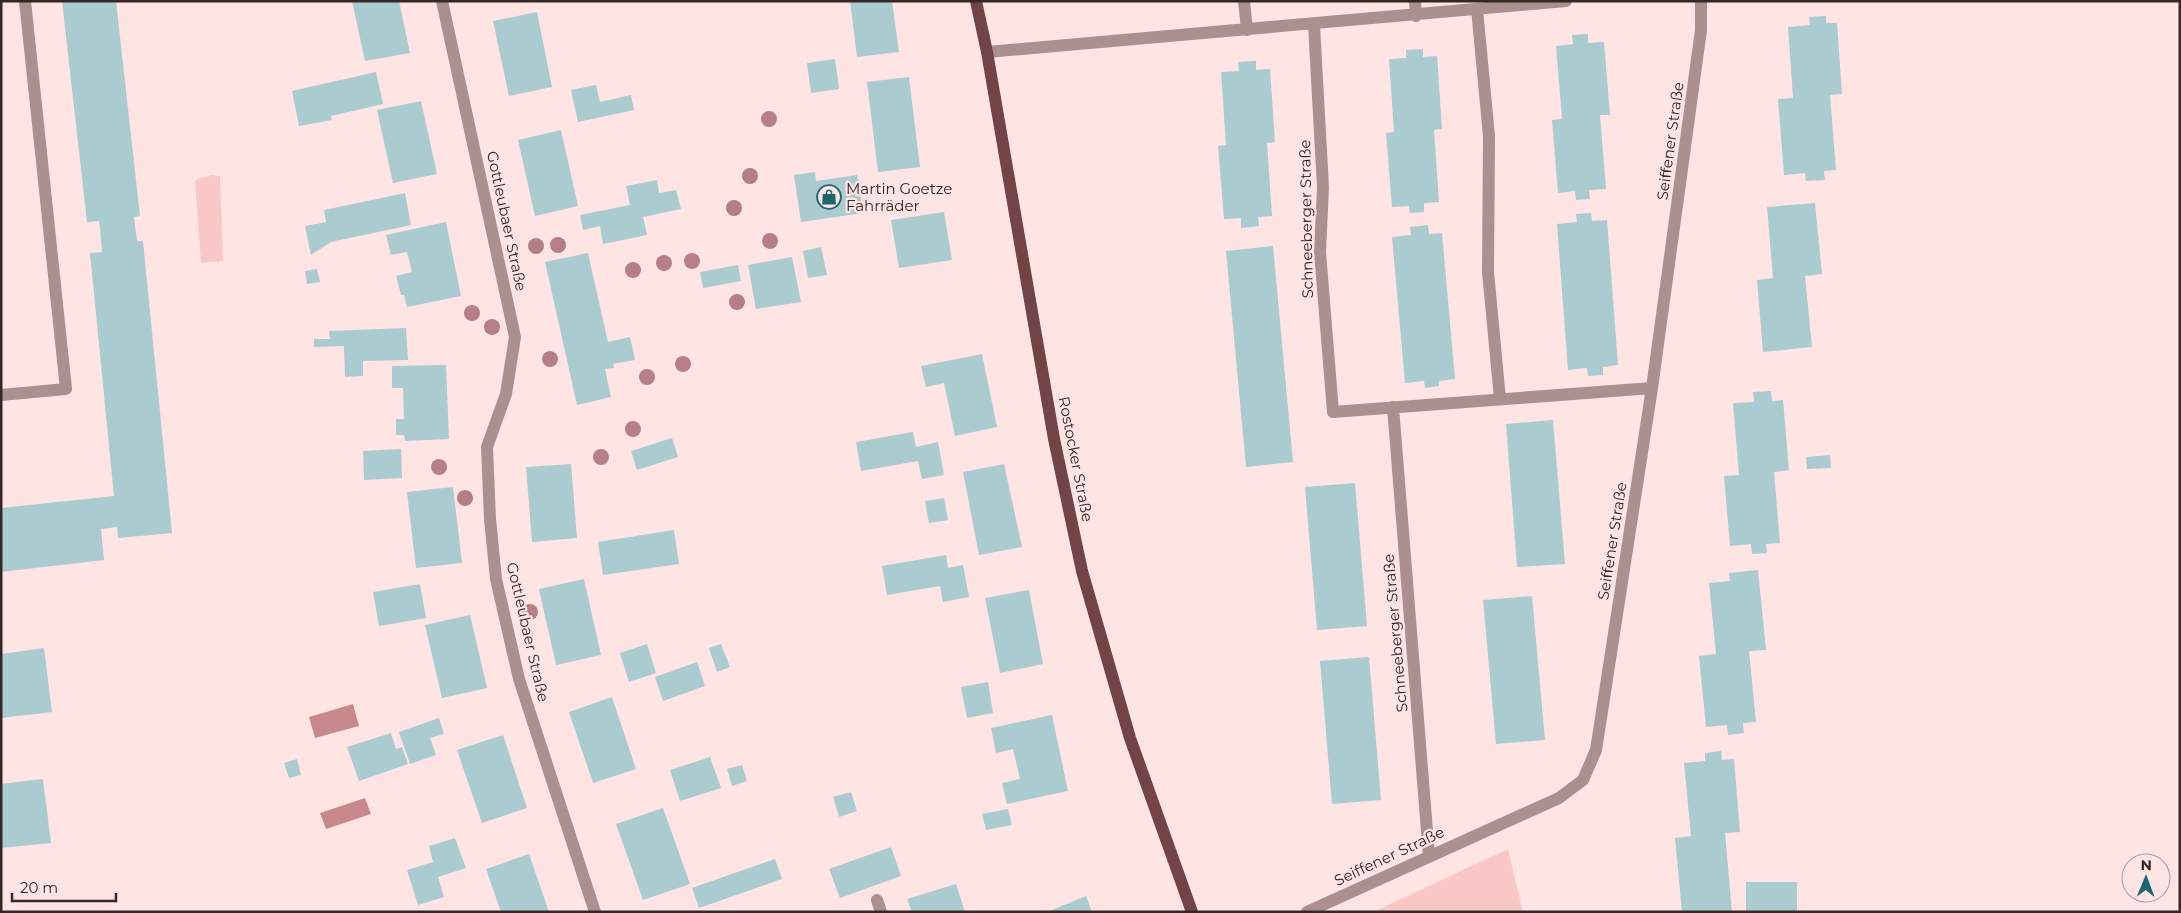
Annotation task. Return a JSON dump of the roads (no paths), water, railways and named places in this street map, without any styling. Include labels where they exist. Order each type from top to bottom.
[{"type":"main road","name":"Rostocker Straße","points":[[976,1],[988,52],[1054,439],[1082,571],[1130,738],[1192,912]]},
{"type":"street","points":[[1,395],[66,389],[25,1]]},
{"type":"street","name":"Gottleubaer Straße","points":[[442,1],[515,337],[506,394],[486,447],[496,579],[519,679],[595,912]]},
{"type":"street","points":[[1244,1],[1247,30]]},
{"type":"street","points":[[1415,1],[1416,16]]},
{"type":"street","points":[[988,52],[1314,25],[1566,1]]},
{"type":"street","name":"Seiffener Straße","points":[[1307,912],[1559,798],[1583,780],[1596,750],[1652,388],[1701,30],[1701,1]]},
{"type":"street","points":[[1477,9],[1489,136],[1488,272],[1500,399]]},
{"type":"street","name":"Schneeberger Straße","points":[[1314,25],[1323,187],[1323,223],[1320,252],[1333,412],[1652,388]]},
{"type":"street","name":"Schneeberger Straße","points":[[1393,407],[1429,856]]},
{"type":"place","name":"Martin Goetze Fahrräder","points":[[829,197]]}]
